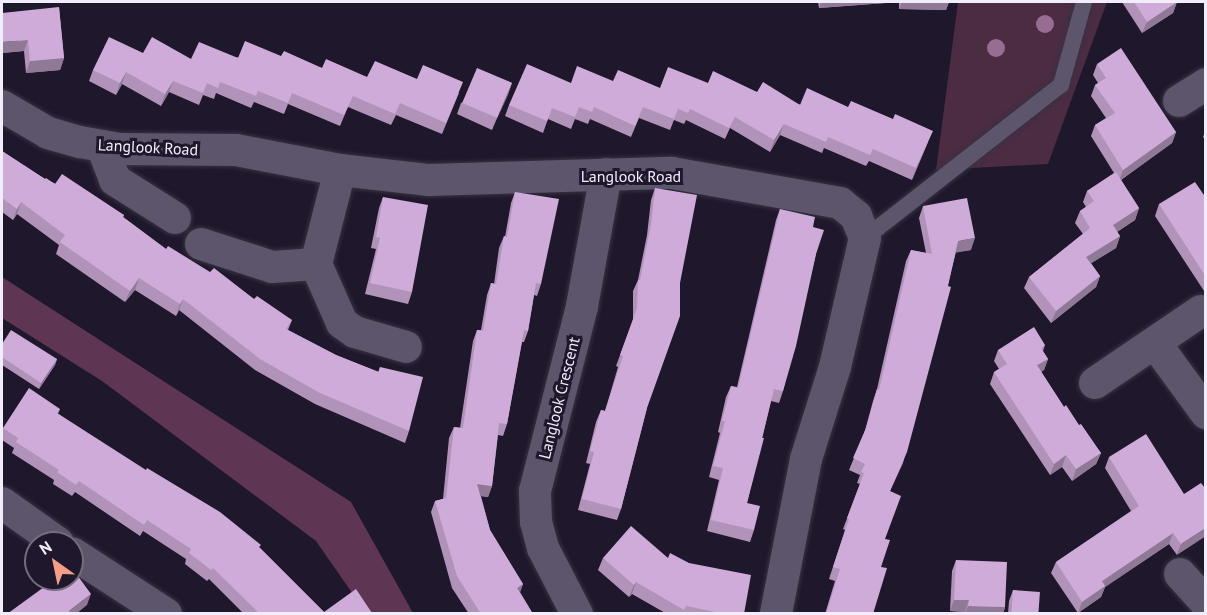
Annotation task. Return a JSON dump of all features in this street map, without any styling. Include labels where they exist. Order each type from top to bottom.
[{"type":"street","points":[[1179,101],[1206,84]]},
{"type":"street","name":"Langlook Road","points":[[2,106],[48,133],[118,149],[236,150],[340,170],[429,180],[672,173],[840,203],[856,216],[865,238]]},
{"type":"street","points":[[102,146],[115,180],[175,218]]},
{"type":"street","points":[[340,170],[315,264],[342,323],[355,332],[406,347]]},
{"type":"street","name":"Langlook Crescent","points":[[577,614],[543,548],[536,522],[535,491],[582,306],[606,174]]},
{"type":"street","points":[[776,614],[806,459],[835,367],[865,238]]},
{"type":"street","points":[[201,244],[272,267],[315,264]]},
{"type":"street","points":[[1095,382],[1200,311]]},
{"type":"street","points":[[1155,343],[1206,413]]},
{"type":"street","points":[[2,503],[41,531]]},
{"type":"street","points":[[84,561],[162,612]]},
{"type":"street","points":[[1180,574],[1206,603]]},
{"type":"lane","points":[[865,238],[1061,85],[1084,2]]},
{"type":"shaded area","points":[[958,2],[1107,2],[1048,164],[936,170]]},
{"type":"shaded area","points":[[2,277],[351,502],[413,613],[366,613],[316,541],[102,381],[2,318]]},
{"type":"building","points":[[1134,2],[1177,2],[1147,22]]},
{"type":"building","points":[[59,7],[64,58],[30,61],[28,40],[2,42],[2,13]]},
{"type":"building","points":[[109,37],[143,53],[152,37],[191,59],[199,42],[238,58],[245,41],[281,56],[284,51],[322,68],[326,59],[367,77],[375,61],[417,79],[423,65],[463,82],[446,123],[400,103],[395,114],[353,96],[344,115],[292,93],[288,103],[258,91],[256,96],[220,82],[218,88],[207,83],[203,93],[173,81],[165,94],[126,72],[120,83],[93,70]]},
{"type":"building","points":[[1121,48],[1176,132],[1123,170],[1095,125],[1115,113],[1095,85],[1106,78],[1097,64]]},
{"type":"building","points":[[527,64],[571,83],[577,66],[613,81],[618,70],[660,88],[668,67],[708,83],[713,71],[757,92],[763,82],[800,105],[807,88],[848,107],[851,101],[893,119],[895,114],[933,131],[916,168],[873,149],[870,155],[828,137],[826,142],[784,124],[774,140],[735,117],[729,128],[690,109],[688,113],[678,109],[674,119],[643,107],[635,126],[594,107],[592,112],[579,107],[575,117],[552,108],[547,121],[509,105]]},
{"type":"building","points":[[477,68],[512,83],[497,118],[462,103]]},
{"type":"building","points":[[2,151],[55,184],[62,174],[124,215],[123,217],[166,249],[168,246],[210,272],[214,268],[254,299],[257,296],[292,320],[286,329],[336,355],[379,372],[380,367],[423,377],[409,431],[320,393],[260,359],[183,299],[180,304],[139,278],[130,291],[60,242],[65,235],[21,202],[17,209],[2,198]]},
{"type":"building","points":[[1116,172],[1139,208],[1113,225],[1120,236],[1086,257],[1100,276],[1056,311],[1029,277],[1090,228],[1080,211],[1094,201],[1087,191]]},
{"type":"building","points":[[1195,182],[1206,198],[1206,277],[1159,204]]},
{"type":"building","points":[[655,188],[697,195],[680,283],[680,316],[647,408],[621,509],[582,499],[594,452],[590,451],[601,410],[605,411],[623,356],[620,355],[637,308],[638,280],[640,280],[651,224]]},
{"type":"building","points":[[515,192],[559,199],[541,284],[536,283],[528,331],[524,330],[507,424],[499,423],[492,486],[477,484],[490,530],[523,584],[517,588],[533,614],[481,614],[457,576],[435,501],[446,498],[454,427],[463,428],[477,330],[483,331],[491,283],[496,284],[504,236],[507,237]]},
{"type":"building","points":[[383,197],[428,205],[412,292],[370,283],[380,238],[376,237]]},
{"type":"building","points":[[967,198],[975,238],[958,241],[948,286],[951,287],[907,452],[890,491],[901,496],[885,539],[890,540],[881,567],[887,568],[873,614],[826,614],[840,569],[833,567],[849,519],[847,518],[864,473],[861,472],[865,464],[853,458],[866,428],[877,389],[879,390],[911,250],[932,254],[923,206]]},
{"type":"building","points":[[780,209],[815,217],[813,227],[824,230],[816,254],[796,346],[783,391],[774,389],[762,438],[764,438],[747,503],[760,506],[754,530],[711,520],[723,468],[713,466],[725,421],[722,421],[731,386],[738,388]]},
{"type":"building","points":[[1034,327],[1045,345],[1041,348],[1048,359],[1037,365],[1064,407],[1066,405],[1101,453],[1076,469],[1066,455],[1054,464],[994,372],[1007,364],[998,350]]},
{"type":"building","points":[[11,330],[57,359],[41,383],[2,357],[2,344]]},
{"type":"building","points":[[29,388],[60,409],[57,413],[146,470],[147,468],[220,512],[261,545],[259,547],[324,612],[356,589],[372,613],[260,614],[213,568],[211,570],[189,553],[191,549],[147,520],[144,525],[79,481],[76,485],[57,472],[59,470],[16,442],[18,438],[3,428]]},
{"type":"building","points":[[1146,434],[1184,494],[1201,483],[1206,487],[1206,528],[1181,544],[1173,533],[1102,581],[1105,586],[1082,602],[1056,562],[1139,506],[1109,457]]},
{"type":"building","points":[[631,526],[668,558],[670,553],[689,563],[751,575],[744,614],[725,614],[686,606],[684,610],[636,582],[634,585],[603,558]]},
{"type":"building","points":[[956,560],[1007,562],[1005,607],[968,606],[969,600],[954,600]]},
{"type":"building","points":[[84,584],[91,594],[69,611],[71,614],[7,614],[39,591],[84,591]]},
{"type":"building","points":[[1013,590],[1040,592],[1038,614],[1011,614]]}]
